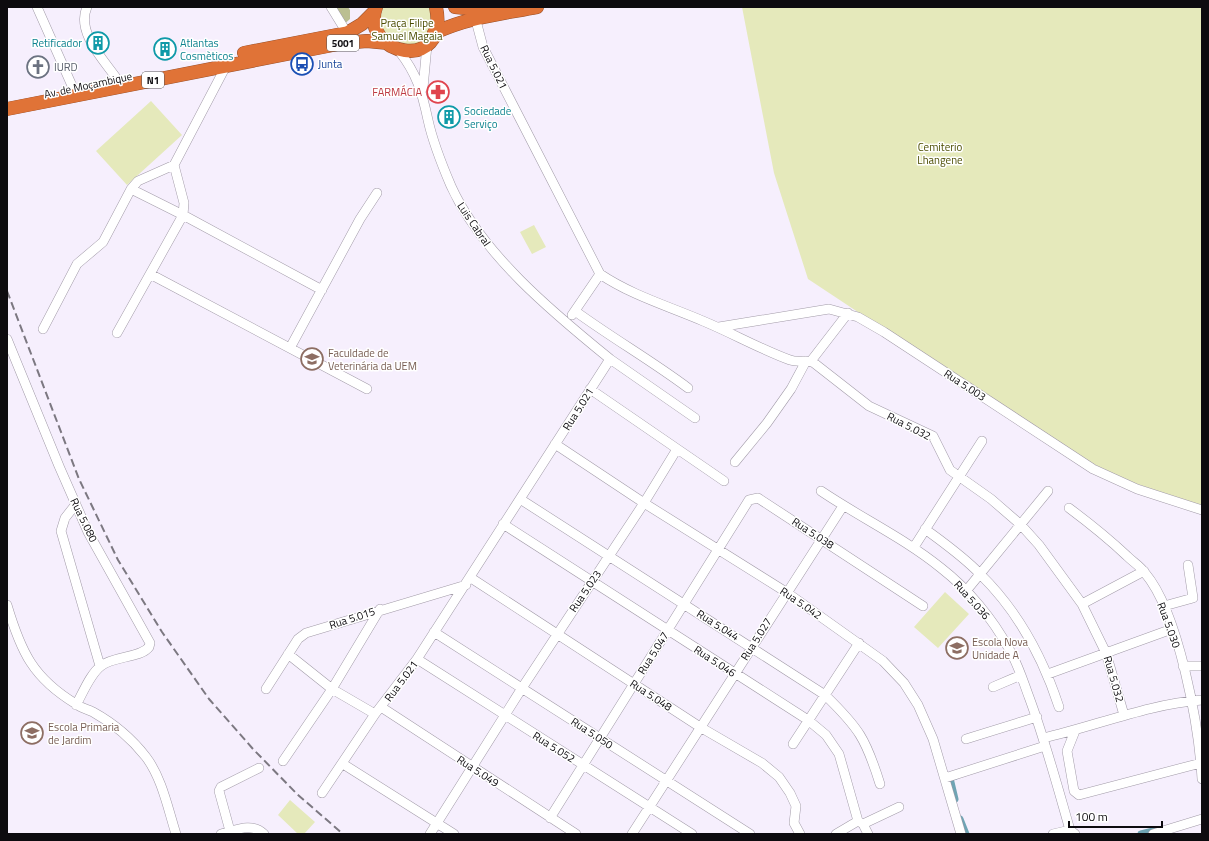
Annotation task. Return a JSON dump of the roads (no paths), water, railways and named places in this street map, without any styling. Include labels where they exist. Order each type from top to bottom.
[{"type":"highway","points":[[400,51],[414,52],[427,45],[434,33],[438,20],[436,7]]},
{"type":"highway","points":[[455,7],[475,9],[489,7]]},
{"type":"highway","points":[[434,33],[452,24],[475,17],[537,7]]},
{"type":"highway","name":"Av. de Moçambique","points":[[7,101],[347,33],[362,24],[375,9]]},
{"type":"highway","name":"Av. de Moçambique","points":[[375,9],[376,30],[381,37],[400,51]]},
{"type":"highway","name":"5001","points":[[298,52],[356,42],[388,43]]},
{"type":"highway","name":"N1","points":[[7,109],[298,52]]},
{"type":"street","points":[[37,7],[73,88]]},
{"type":"street","points":[[87,7],[84,22],[87,34],[117,79]]},
{"type":"street","points":[[331,7],[347,33]]},
{"type":"street","name":"Rua 5.021","points":[[475,17],[483,47],[600,274]]},
{"type":"street","name":"Luis Cabral","points":[[424,100],[423,74],[427,45]]},
{"type":"street","name":"Luis Cabral","points":[[400,51],[416,75],[436,147],[459,202],[495,253],[566,322]]},
{"type":"street","points":[[43,329],[77,264],[103,242],[131,189],[138,181],[174,165],[226,66]]},
{"type":"street","points":[[117,333],[183,215],[184,203],[174,165]]},
{"type":"street","points":[[131,189],[183,215],[322,290]]},
{"type":"street","points":[[290,348],[360,219],[377,193]]},
{"type":"street","points":[[150,274],[367,389]]},
{"type":"street","points":[[695,418],[610,359],[566,322],[600,274],[628,291],[718,327],[786,359],[795,362],[809,361]]},
{"type":"street","name":"Rua 5.003","points":[[718,327],[823,308],[848,313],[884,332],[1093,469],[1137,489],[1202,510]]},
{"type":"street","points":[[575,311],[600,329],[662,368],[688,388]]},
{"type":"street","points":[[735,462],[767,424],[809,361],[848,313]]},
{"type":"street","name":"Rua 5.080","points":[[7,339],[88,532],[150,643],[149,647],[144,652],[109,661],[100,666]]},
{"type":"street","name":"Rua 5.021","points":[[322,793],[343,764],[375,714],[417,659],[468,582],[503,524],[610,359]]},
{"type":"street","name":"Rua 5.032","points":[[809,361],[869,406],[933,436],[950,470],[991,499],[1021,525],[1056,566],[1082,604],[1106,652],[1124,715]]},
{"type":"street","points":[[590,389],[724,481]]},
{"type":"street","points":[[914,547],[958,476],[982,441]]},
{"type":"street","name":"Rua 5.042","points":[[555,444],[644,503],[786,592],[860,643],[883,661],[904,683],[915,699],[933,739],[961,834]]},
{"type":"street","name":"Rua 5.023","points":[[430,834],[506,717],[522,688],[556,635],[644,503],[677,449]]},
{"type":"street","name":"Rua 5.036","points":[[821,491],[843,506],[914,547],[943,569],[966,591],[994,625],[1010,650],[1021,675],[1037,717],[1073,832]]},
{"type":"street","points":[[966,591],[1048,491]]},
{"type":"street","name":"Rua 5.044","points":[[520,498],[826,695],[848,717],[863,737],[870,752],[880,784]]},
{"type":"street","name":"Rua 5.038","points":[[719,549],[749,500],[758,498],[923,606]]},
{"type":"street","points":[[76,504],[65,518],[61,531],[100,666],[76,705]]},
{"type":"street","name":"Rua 5.027","points":[[632,834],[786,592],[843,506]]},
{"type":"street","name":"Rua 5.030","points":[[1069,508],[1144,571],[1164,606],[1183,666],[1191,701],[1201,763],[1202,779]]},
{"type":"street","name":"Rua 5.046","points":[[503,524],[808,720],[826,735],[839,754],[860,823],[868,834]]},
{"type":"street","points":[[925,529],[981,574],[1006,603],[1029,635],[1048,674],[1059,707]]},
{"type":"street","name":"Rua 5.047","points":[[550,818],[719,549]]},
{"type":"street","points":[[1164,606],[1193,598],[1188,565]]},
{"type":"street","points":[[1082,604],[1144,571]]},
{"type":"street","name":"Rua 5.015","points":[[266,689],[298,639],[306,633],[468,582]]},
{"type":"street","name":"Rua 5.048","points":[[468,582],[556,635],[700,727],[762,763],[779,777],[790,793],[796,806],[794,819],[800,834]]},
{"type":"street","points":[[7,605],[17,638],[29,663],[44,681],[76,705],[110,722],[130,739],[147,758],[159,783],[176,834]]},
{"type":"street","points":[[282,761],[332,689],[380,609]]},
{"type":"street","points":[[1048,674],[1172,629]]},
{"type":"street","name":"Rua 5.050","points":[[434,632],[750,834]]},
{"type":"street","points":[[793,744],[860,643]]},
{"type":"street","points":[[288,654],[332,689],[375,714]]},
{"type":"street","name":"Rua 5.052","points":[[417,659],[692,834]]},
{"type":"street","points":[[1183,666],[1202,666]]},
{"type":"street","points":[[993,687],[1021,675]]},
{"type":"street","points":[[945,778],[1124,715],[1202,700]]},
{"type":"street","name":"Rua 5.049","points":[[381,707],[576,834]]},
{"type":"street","points":[[966,739],[1037,717]]},
{"type":"street","points":[[1075,731],[1067,751],[1076,794],[1079,795],[1201,763]]},
{"type":"street","points":[[343,764],[454,834]]},
{"type":"street","points":[[259,768],[225,783],[219,791],[226,833],[250,827],[258,828],[264,834]]},
{"type":"street","points":[[836,834],[899,807]]},
{"type":"street","points":[[1153,834],[1202,819]]},
{"type":"street","points":[[1053,834],[1073,832]]},
{"type":"waterway","points":[[955,799],[950,778],[956,776]]},
{"type":"waterway","points":[[960,819],[966,834]]},
{"type":"waterway","points":[[1141,834],[1157,830]]},
{"type":"railway","points":[[7,291],[79,479],[118,560],[162,632],[209,699],[253,749],[297,794],[343,834]]},
{"type":"place","name":"Retificador","points":[[98,43]]},
{"type":"place","name":"Atlantas Cosmèticos","points":[[165,49]]},
{"type":"place","name":"Junta","points":[[302,64]]},
{"type":"place","name":"IURD","points":[[38,67]]},
{"type":"place","name":"FARMÁCIA","points":[[438,92]]},
{"type":"place","name":"Sociedade Serviço","points":[[449,117]]},
{"type":"place","name":"Faculdade de Veterinária da UEM","points":[[312,359]]},
{"type":"place","name":"Escola Nova Unidade A","points":[[957,648]]},
{"type":"place","name":"Escola Primaria de Jardim","points":[[32,733]]},
{"type":"park label","name":"Praça Filipe Samuel Magaia","points":[[407,29]]},
{"type":"park label","name":"Cemiterio Lhangene","points":[[940,153]]}]
